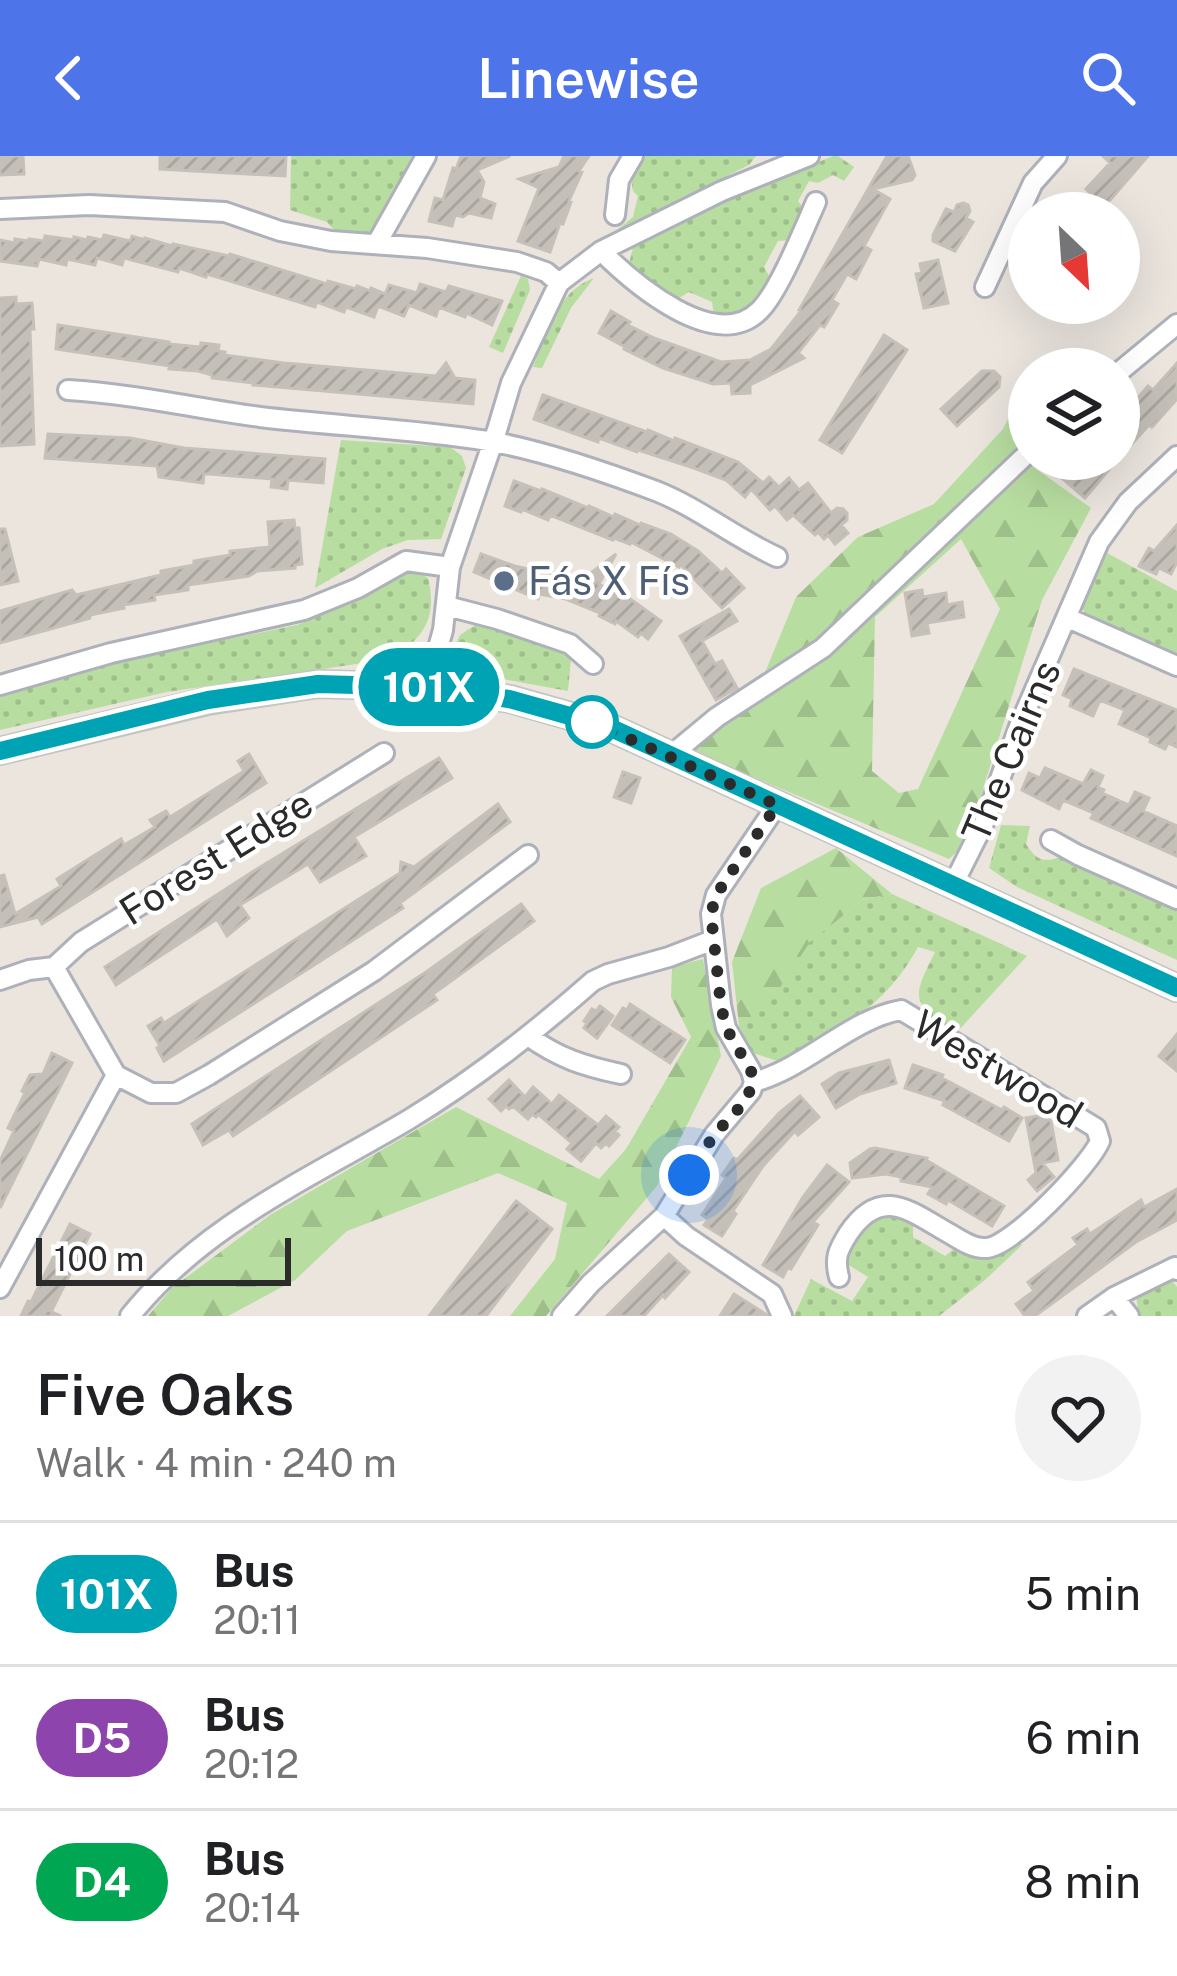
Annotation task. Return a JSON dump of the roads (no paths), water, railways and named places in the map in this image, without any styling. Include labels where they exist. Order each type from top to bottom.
[{"type":"main road","points":[[0,751],[208,700],[318,684],[428,687],[509,699],[599,724],[1177,988]]},
{"type":"street","points":[[377,243],[426,156]]},
{"type":"street","points":[[614,215],[619,180],[633,156]]},
{"type":"street","points":[[428,687],[447,606],[450,567],[511,383],[552,278],[773,162],[809,156]]},
{"type":"street","points":[[986,287],[1033,183],[1058,156]]},
{"type":"street","points":[[601,251],[633,283],[699,321],[722,326],[744,322],[763,308],[816,202]]},
{"type":"street","points":[[0,209],[88,205],[225,212],[280,231],[331,241],[517,262],[552,278]]},
{"type":"street","points":[[1140,355],[1177,324]]},
{"type":"street","points":[[68,390],[114,392],[260,417],[493,442],[657,492],[777,556]]},
{"type":"street","name":"The Cairns","points":[[953,885],[984,823],[1020,724],[1099,542],[1128,502],[1177,456]]},
{"type":"street","points":[[670,756],[716,717],[823,648],[1008,472]]},
{"type":"street","points":[[0,685],[111,653],[304,610],[406,561],[450,567]]},
{"type":"street","points":[[447,606],[570,644],[593,664]]},
{"type":"street","name":"The Cairns","points":[[1068,618],[1177,666]]},
{"type":"street","name":"Forest Edge","points":[[53,967],[81,942],[384,753]]},
{"type":"street","points":[[562,1316],[664,1216],[714,1135],[744,1103],[754,1082],[726,1028],[711,914],[716,895],[777,805]]},
{"type":"street","name":"The Cairns","points":[[1051,840],[1177,898]]},
{"type":"street","points":[[0,980],[53,967],[116,1075],[151,1093],[176,1093],[374,970],[528,855]]},
{"type":"street","points":[[130,1316],[230,1223],[461,1086],[593,981],[712,940]]},
{"type":"street","name":"Westwood","points":[[754,1082],[818,1053],[880,1014],[901,1010],[1096,1128],[1100,1141],[1095,1154],[998,1245],[984,1249],[970,1245],[894,1204],[879,1207],[856,1223],[838,1250],[839,1276]]},
{"type":"street","points":[[528,1036],[554,1054],[621,1074]]},
{"type":"street","points":[[0,1288],[116,1075]]},
{"type":"street","points":[[664,1216],[772,1294],[782,1316]]},
{"type":"street","points":[[1087,1316],[1114,1297],[1176,1267]]},
{"type":"street","points":[[1114,1297],[1129,1316]]},
{"type":"place","name":"Fás X Fís","points":[[504,581]]}]
